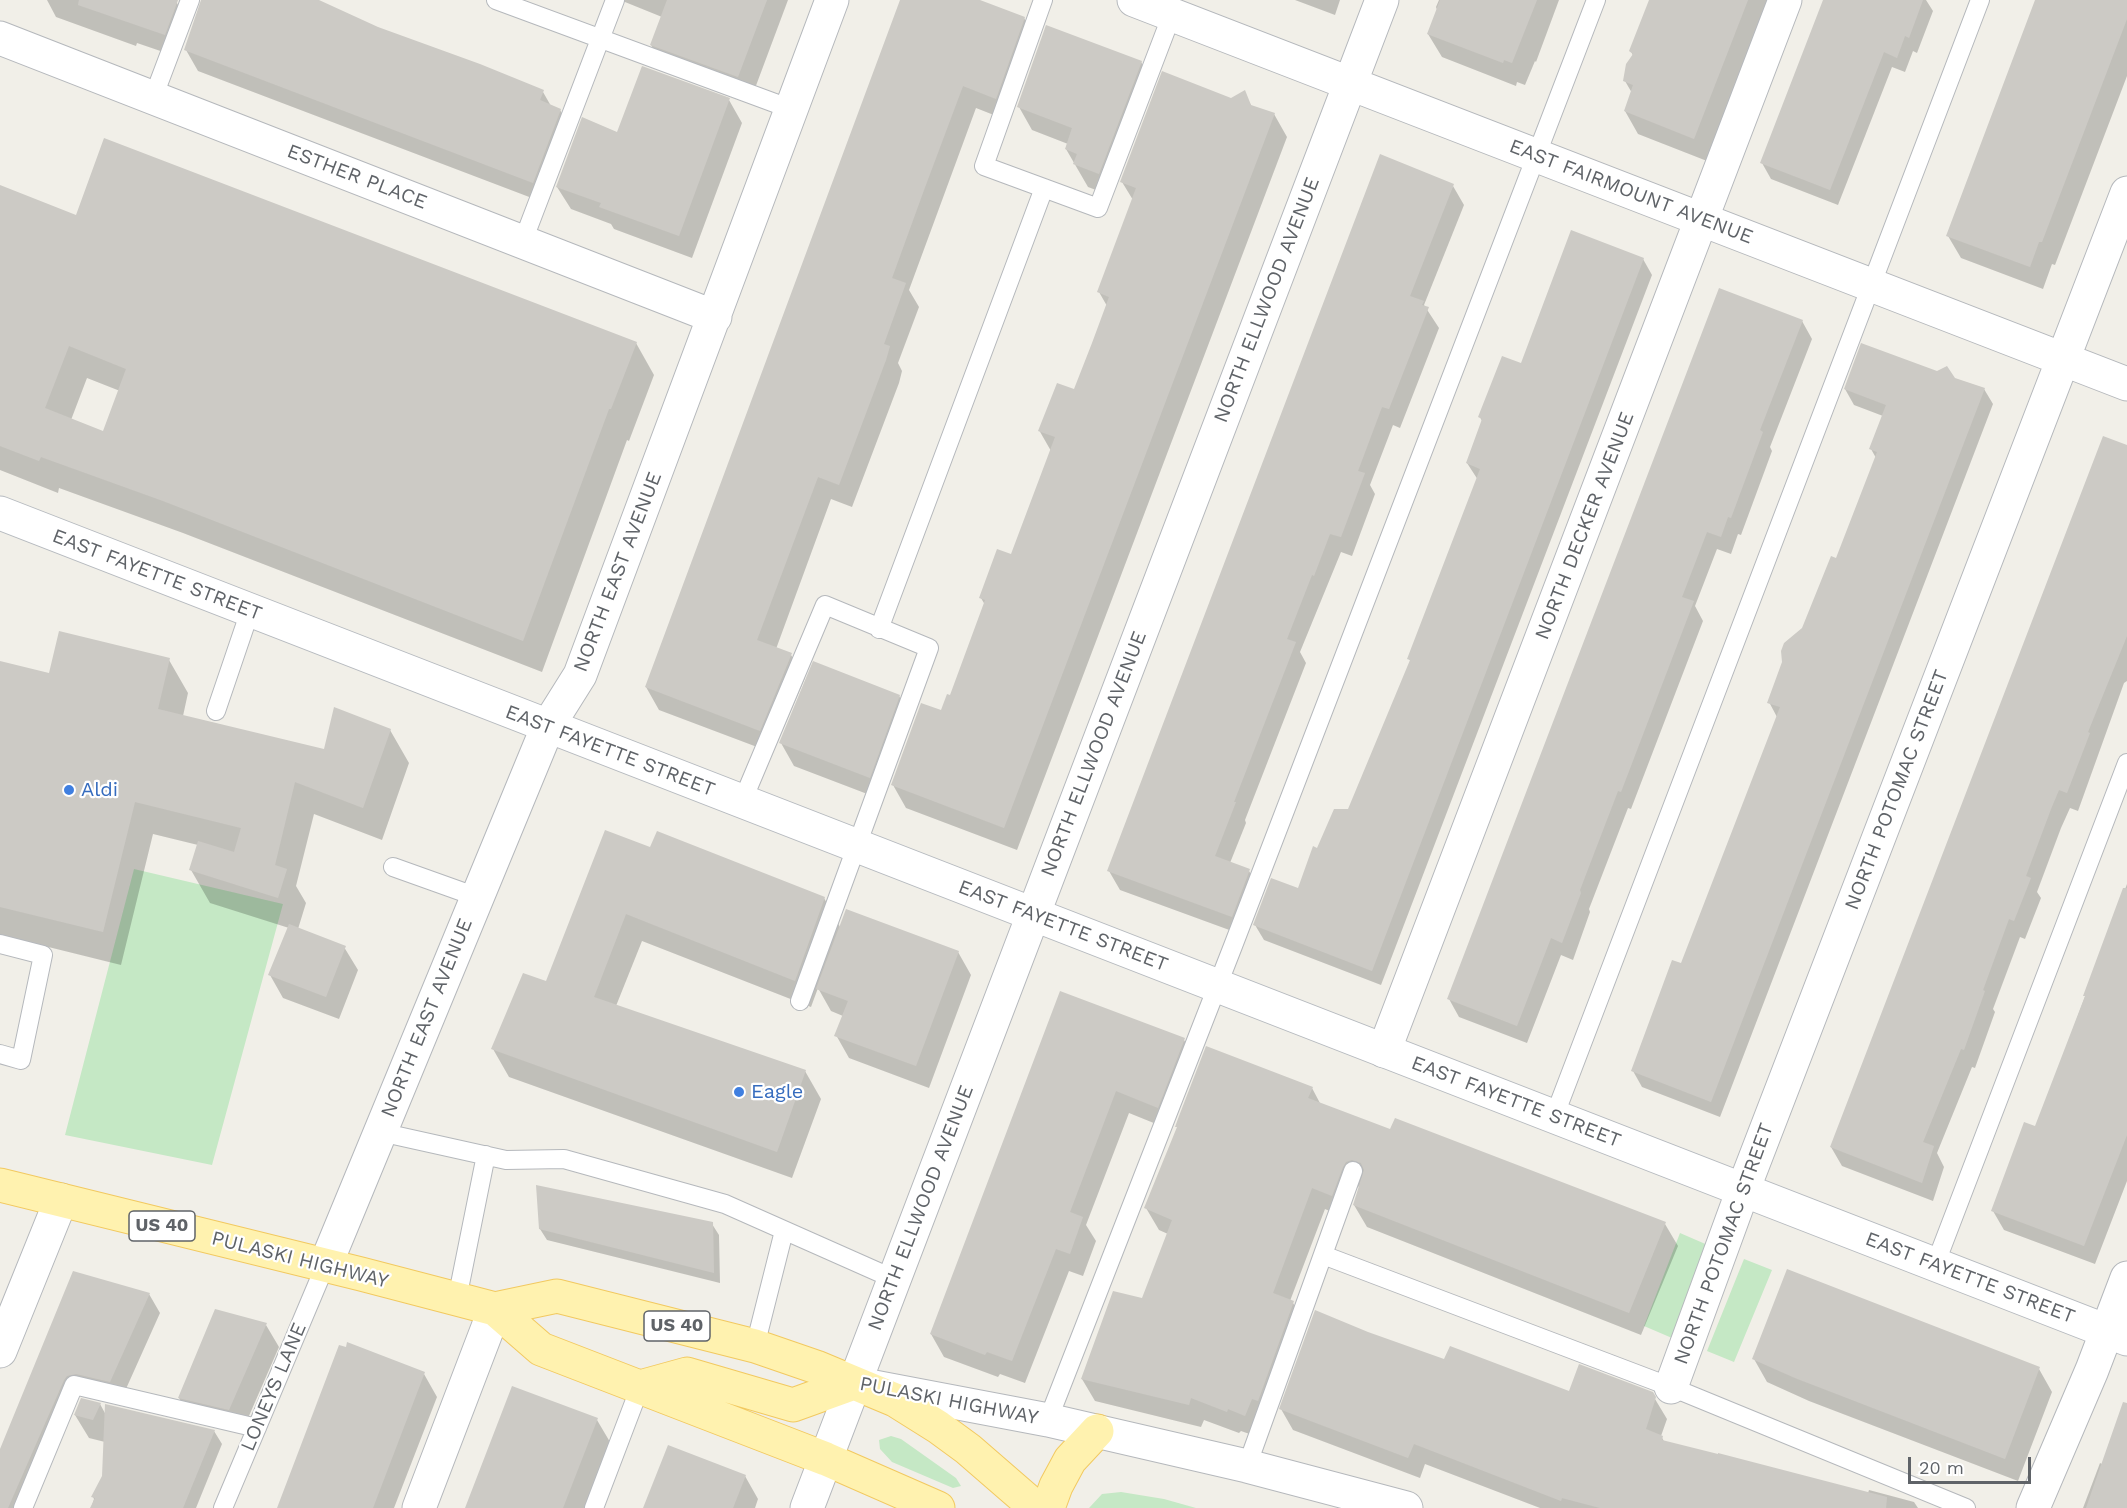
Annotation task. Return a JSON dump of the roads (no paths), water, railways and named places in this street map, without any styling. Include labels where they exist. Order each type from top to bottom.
[{"type":"main road","name":"PULASKI HIGHWAY","points":[[0,1185],[495,1309],[541,1349],[826,1459]]},
{"type":"main road","name":"PULASKI HIGHWAY","points":[[495,1309],[557,1296],[755,1346],[806,1363],[854,1383]]},
{"type":"main road","points":[[640,1387],[687,1374],[793,1405],[854,1383]]},
{"type":"main road","name":"US 40","points":[[854,1383],[895,1400],[938,1427],[968,1449],[1036,1508]]},
{"type":"main road","points":[[1048,1508],[1056,1486],[1070,1460],[1097,1431]]},
{"type":"main road","name":"US 40","points":[[826,1459],[938,1508]]},
{"type":"street","name":"NORTH EAST AVENUE","points":[[325,1266],[548,726],[580,675],[832,0]]},
{"type":"street","name":"EAST FAIRMOUNT AVENUE","points":[[1134,0],[1175,7],[1350,84],[2127,384]]},
{"type":"street","name":"NORTH ELLWOOD AVENUE","points":[[807,1508],[1382,0]]},
{"type":"street","name":"NORTH DECKER AVENUE","points":[[1384,1051],[1785,0]]},
{"type":"street","name":"ESTHER PLACE","points":[[0,38],[715,316]]},
{"type":"street","name":"NORTH POTOMAC STREET","points":[[1671,1387],[1743,1190],[2127,194]]},
{"type":"street","name":"EAST FAYETTE STREET","points":[[0,513],[2117,1336]]},
{"type":"street","points":[[0,1351],[61,1200]]},
{"type":"street","points":[[2033,1508],[2117,1336],[2127,1278]]},
{"type":"street","points":[[419,1508],[495,1309]]},
{"type":"street","name":"PULASKI HIGHWAY","points":[[854,1383],[1097,1431],[1247,1466],[1406,1508]]},
{"type":"lane","points":[[153,98],[190,0]]},
{"type":"lane","points":[[496,0],[791,109]]},
{"type":"lane","points":[[522,241],[615,0]]},
{"type":"lane","points":[[1043,0],[984,166],[1098,208],[1175,7]]},
{"type":"lane","points":[[1048,1420],[1596,0]]},
{"type":"lane","points":[[1554,1117],[1980,0]]},
{"type":"lane","points":[[879,629],[1044,188]]},
{"type":"lane","points":[[742,802],[825,605],[929,648],[800,1001]]},
{"type":"lane","points":[[216,711],[250,611]]},
{"type":"lane","points":[[1935,1265],[2127,763]]},
{"type":"lane","points":[[393,867],[477,897]]},
{"type":"lane","points":[[0,944],[43,955],[21,1060],[0,1054]]},
{"type":"lane","points":[[380,1132],[506,1160],[564,1159],[725,1204],[894,1279]]},
{"type":"lane","points":[[457,1299],[486,1155]]},
{"type":"lane","points":[[1247,1466],[1353,1171]]},
{"type":"lane","points":[[755,1346],[784,1231]]},
{"type":"lane","points":[[1323,1256],[1671,1387],[1966,1508]]},
{"type":"lane","name":"LONEYS LANE","points":[[223,1508],[325,1266]]},
{"type":"lane","points":[[23,1508],[74,1385],[257,1428]]},
{"type":"lane","points":[[594,1508],[640,1387]]},
{"type":"place","name":"Aldi","points":[[69,790]]},
{"type":"place","name":"Eagle","points":[[739,1092]]}]
